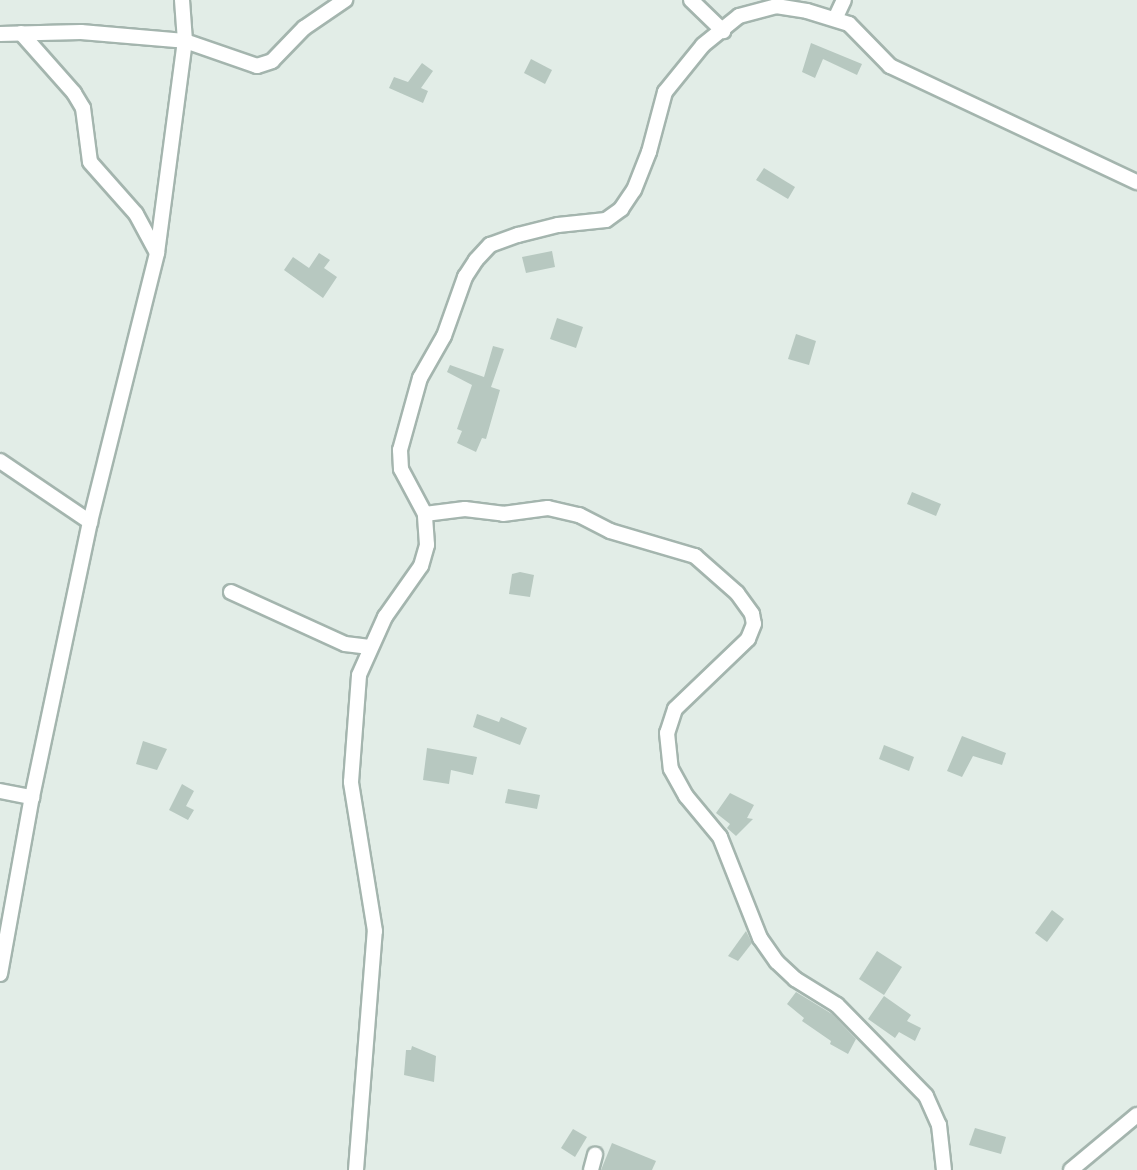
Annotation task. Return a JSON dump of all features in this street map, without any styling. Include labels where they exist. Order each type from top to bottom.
[{"type":"street","points":[[0,974],[32,797],[90,522],[157,253],[185,41],[182,0]]},
{"type":"street","points":[[0,34],[81,32],[185,41],[246,64],[265,64],[304,28],[345,0]]},
{"type":"street","points":[[691,0],[723,31]]},
{"type":"street","points":[[835,19],[844,0]]},
{"type":"street","points":[[356,1170],[375,931],[351,782],[359,675],[385,617],[421,566],[427,545],[425,514],[401,469],[400,450],[420,378],[454,313],[465,277],[490,245],[558,225],[606,220],[621,209],[634,190],[649,152],[665,92],[703,45],[739,16],[776,6],[849,24],[890,66],[1137,182]]},
{"type":"street","points":[[21,33],[74,93],[83,108],[90,162],[136,214],[157,253]]},
{"type":"street","points":[[0,461],[90,522]]},
{"type":"street","points":[[425,514],[465,509],[503,514],[548,508],[579,515],[610,531],[695,556],[737,593],[752,614],[754,624],[748,639],[675,709],[667,733],[671,769],[686,796],[720,837],[760,938],[777,962],[795,979],[837,1005],[926,1096],[939,1125],[944,1170]]},
{"type":"street","points":[[231,592],[345,644],[370,647]]},
{"type":"street","points":[[0,791],[32,797]]},
{"type":"street","points":[[1071,1170],[1137,1115]]},
{"type":"building","points":[[811,43],[862,64],[857,75],[823,59],[815,78],[802,72]]},
{"type":"building","points":[[531,59],[552,70],[545,84],[524,73]]},
{"type":"building","points":[[422,63],[433,71],[421,88],[428,91],[423,103],[389,88],[394,77],[408,82]]},
{"type":"building","points":[[764,168],[795,187],[788,199],[756,180]]},
{"type":"building","points":[[552,251],[555,267],[526,273],[522,257]]},
{"type":"building","points":[[319,253],[330,260],[324,268],[337,277],[323,298],[284,270],[293,257],[309,268]]},
{"type":"building","points":[[557,318],[583,327],[576,348],[550,339]]},
{"type":"building","points":[[796,334],[816,341],[809,365],[788,359]]},
{"type":"building","points":[[493,346],[504,349],[491,387],[500,390],[486,439],[482,438],[476,452],[457,443],[462,431],[457,429],[472,385],[447,372],[450,365],[484,377]]},
{"type":"building","points":[[912,492],[941,504],[936,516],[907,504]]},
{"type":"building","points":[[512,574],[534,575],[530,597],[509,594]]},
{"type":"building","points":[[477,714],[499,722],[501,717],[527,728],[520,745],[473,727]]},
{"type":"building","points":[[962,736],[1006,753],[1002,765],[973,756],[962,777],[947,771]]},
{"type":"building","points":[[143,741],[167,749],[157,770],[136,764]]},
{"type":"building","points":[[884,745],[914,757],[909,771],[879,759]]},
{"type":"building","points":[[427,748],[477,757],[473,775],[451,770],[449,784],[423,780]]},
{"type":"building","points":[[182,784],[194,791],[186,806],[194,810],[188,820],[169,810]]},
{"type":"building","points":[[508,789],[540,795],[537,809],[505,803]]},
{"type":"building","points":[[730,793],[754,805],[747,818],[753,819],[736,836],[727,828],[730,824],[716,813]]},
{"type":"building","points":[[1052,910],[1064,919],[1047,942],[1035,933]]},
{"type":"building","points":[[746,931],[752,943],[738,961],[728,956]]},
{"type":"building","points":[[877,951],[902,967],[884,995],[859,979]]},
{"type":"building","points":[[796,992],[832,1014],[856,1039],[848,1054],[830,1044],[831,1041],[802,1021],[804,1018],[787,1004]]},
{"type":"building","points":[[884,996],[911,1015],[907,1021],[921,1028],[915,1041],[899,1032],[895,1038],[868,1019]]},
{"type":"building","points":[[412,1046],[436,1056],[434,1082],[404,1075],[406,1050],[411,1050]]},
{"type":"building","points":[[975,1128],[1006,1137],[1001,1154],[969,1145]]},
{"type":"building","points":[[573,1129],[587,1137],[575,1157],[561,1148]]},
{"type":"building","points":[[612,1143],[656,1161],[652,1170],[601,1170]]}]
